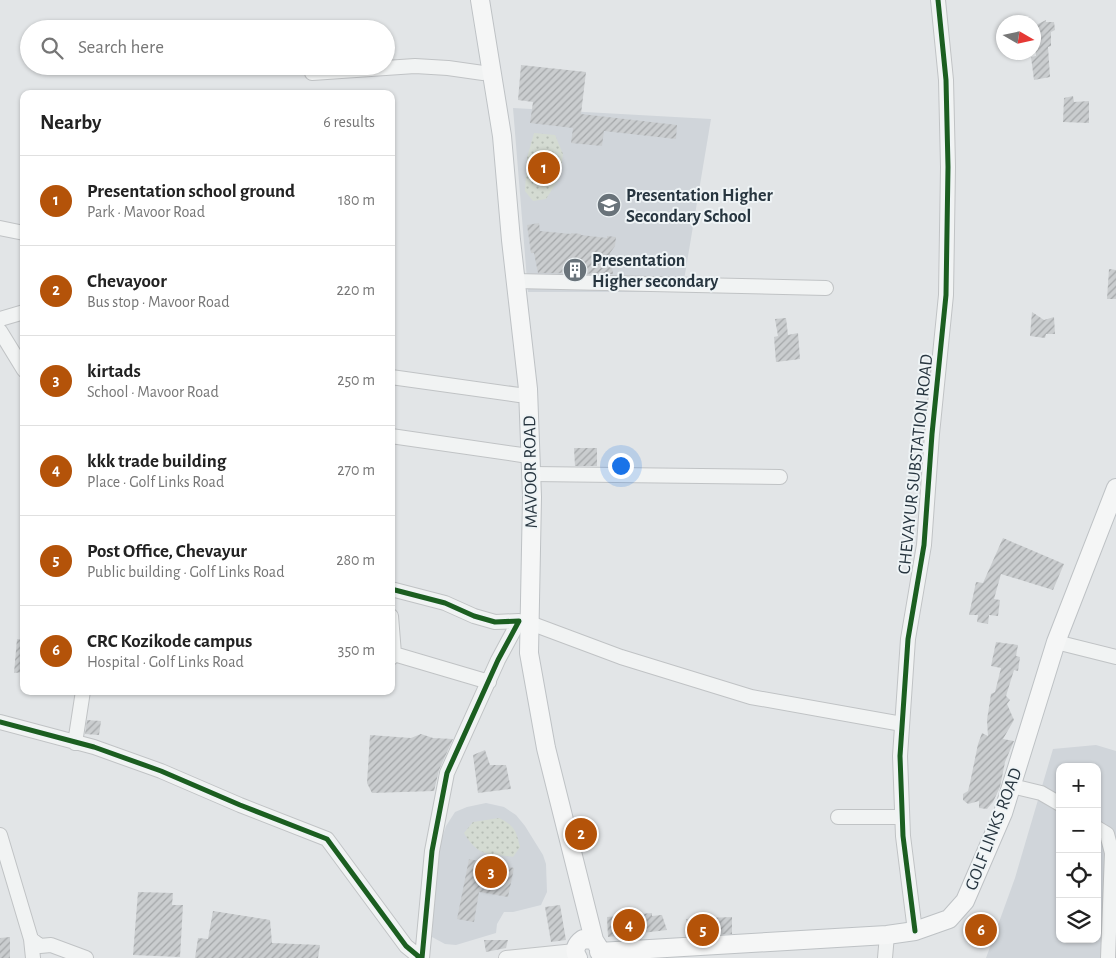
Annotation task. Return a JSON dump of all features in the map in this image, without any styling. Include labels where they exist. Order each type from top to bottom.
[{"type":"main road","name":"MAVOOR ROAD","points":[[468,0],[483,73],[492,134],[519,394],[522,455],[521,589],[525,622],[546,748],[588,950]]},
{"type":"main road","name":"MAVOOR ROAD","points":[[480,0],[502,136],[515,281],[528,388],[532,474],[525,622]]},
{"type":"main road","name":"GOLF LINKS ROAD","points":[[588,950],[887,935],[915,931],[949,919],[965,901],[1003,812],[1056,642],[1110,517],[1116,488]]},
{"type":"street","name":"CHEVAYUR SUBSTATION ROAD","points":[[915,931],[902,817],[900,756],[908,639],[924,545],[932,434],[946,295],[948,167],[946,80],[938,0]]},
{"type":"street","points":[[395,68],[415,66],[448,68],[483,73]]},
{"type":"street","points":[[0,228],[20,232]]},
{"type":"street","points":[[515,281],[826,288]]},
{"type":"street","points":[[0,319],[20,313]]},
{"type":"street","points":[[0,331],[20,364]]},
{"type":"street","points":[[395,378],[519,394]]},
{"type":"street","points":[[395,437],[522,455]]},
{"type":"street","points":[[532,474],[780,477]]},
{"type":"street","points":[[395,590],[445,603],[474,616],[495,622],[525,622],[621,657],[751,697],[902,724]]},
{"type":"street","points":[[422,958],[432,851],[447,773],[498,660],[525,622]]},
{"type":"street","points":[[1056,642],[1116,657]]},
{"type":"street","points":[[395,657],[489,682]]},
{"type":"street","points":[[75,743],[82,695]]},
{"type":"street","points":[[0,722],[94,747],[161,771],[240,805],[327,839],[406,946],[418,958]]},
{"type":"street","points":[[1012,786],[1041,793],[1056,802]]},
{"type":"street","points":[[838,817],[902,817]]},
{"type":"street","points":[[1101,830],[1107,834],[1112,852],[1108,958]]},
{"type":"street","points":[[0,835],[6,876],[31,939],[33,958]]},
{"type":"street","points":[[885,958],[887,935]]},
{"type":"street","points":[[31,939],[40,946],[51,945],[86,958]]},
{"type":"street","points":[[506,958],[588,950]]},
{"type":"shaded area","name":"Presentation Higher Secondary School","points":[[513,108],[711,119],[682,292],[528,292]]},
{"type":"shaded area","points":[[534,133],[555,135],[563,154],[560,177],[546,199],[533,201],[525,191],[527,158]]},
{"type":"shaded area","points":[[1096,745],[1116,751],[1116,958],[986,958],[1015,878],[1053,749]]},
{"type":"shaded area","points":[[486,803],[504,807],[516,815],[525,826],[543,855],[546,864],[547,892],[541,905],[513,912],[504,912],[497,924],[496,933],[456,945],[445,944],[432,937],[438,850],[446,826],[455,812]]},
{"type":"shaded area","points":[[499,818],[512,826],[517,837],[520,847],[513,857],[480,851],[469,841],[464,833],[473,822]]},
{"type":"building","points":[[1046,20],[1046,22],[1054,22],[1055,30],[1051,32],[1051,46],[1048,47],[1050,77],[1034,80],[1031,60],[1041,60],[1041,22]]},
{"type":"building","points":[[521,65],[586,72],[581,114],[677,125],[676,139],[604,131],[602,146],[571,143],[573,128],[530,123],[533,102],[518,100]]},
{"type":"building","points":[[1073,96],[1074,102],[1089,101],[1089,123],[1063,122],[1064,98]]},
{"type":"building","name":"Presentation Higher secondary","points":[[539,223],[540,231],[607,238],[607,236],[616,237],[615,246],[610,253],[613,274],[538,273],[534,253],[531,253],[527,225]]},
{"type":"building","points":[[1109,269],[1116,270],[1116,299],[1107,299]]},
{"type":"building","points":[[1032,312],[1044,320],[1054,317],[1055,334],[1046,334],[1045,338],[1030,336]]},
{"type":"building","points":[[786,318],[788,335],[798,333],[800,359],[776,362],[774,337],[778,336],[775,319]]},
{"type":"building","points":[[574,448],[597,448],[597,466],[575,466]]},
{"type":"building","points":[[1003,538],[1064,564],[1053,590],[1001,574],[994,599],[1000,600],[998,616],[989,615],[988,624],[977,622],[978,615],[969,615],[976,582],[983,583]]},
{"type":"building","points":[[17,639],[20,639],[20,672],[14,673]]},
{"type":"building","points":[[996,642],[1018,645],[1016,656],[1020,657],[1018,671],[1014,670],[1006,696],[1010,700],[1007,704],[1014,720],[1003,739],[1014,741],[1005,762],[1000,787],[993,802],[987,809],[979,808],[979,801],[968,804],[963,800],[963,794],[968,791],[982,733],[988,736],[987,720],[991,694],[995,692],[1001,668],[991,666]]},
{"type":"building","points":[[87,720],[101,721],[99,735],[85,734]]},
{"type":"building","points":[[421,734],[433,738],[453,739],[439,770],[434,791],[372,793],[367,783],[370,735],[411,738]]},
{"type":"building","points":[[485,750],[490,765],[506,765],[511,789],[478,793],[473,755]]},
{"type":"building","points":[[469,859],[514,868],[508,897],[479,892],[474,922],[457,919]]},
{"type":"building","points":[[138,892],[173,893],[172,905],[183,905],[180,957],[133,955]]},
{"type":"building","points":[[560,905],[566,940],[551,942],[545,907]]},
{"type":"building","points":[[213,911],[270,920],[272,943],[320,945],[318,958],[195,958],[198,938],[208,939]]},
{"type":"building","points":[[652,913],[652,916],[662,915],[667,930],[608,937],[607,917]]},
{"type":"building","points":[[732,917],[732,934],[690,936],[686,919]]},
{"type":"building","points":[[10,937],[10,958],[0,958],[0,938]]},
{"type":"building","points":[[484,940],[508,940],[506,948],[486,952]]},
{"type":"cycle path","points":[[915,931],[903,836],[900,756],[908,639],[924,545],[932,434],[946,295],[948,167],[946,80],[938,0]]},
{"type":"cycle path","points":[[395,590],[445,603],[474,616],[495,622],[519,621],[498,660],[447,773],[432,851],[422,958]]},
{"type":"cycle path","points":[[0,722],[94,747],[161,771],[240,805],[327,839],[406,946],[418,958]]},
{"type":"place","name":"Presentation school ground","points":[[544,168]]},
{"type":"place","name":"Presentation Higher Secondary School","points":[[609,205]]},
{"type":"place","name":"Presentation Higher secondary","points":[[575,270]]},
{"type":"place","name":"Chevayoor","points":[[581,834]]},
{"type":"place","name":"kirtads","points":[[491,872]]},
{"type":"place","name":"kkk trade building","points":[[629,925]]},
{"type":"place","name":"Post Office, Chevayur","points":[[703,930]]},
{"type":"place","name":"CRC Kozikode campus","points":[[981,930]]}]
